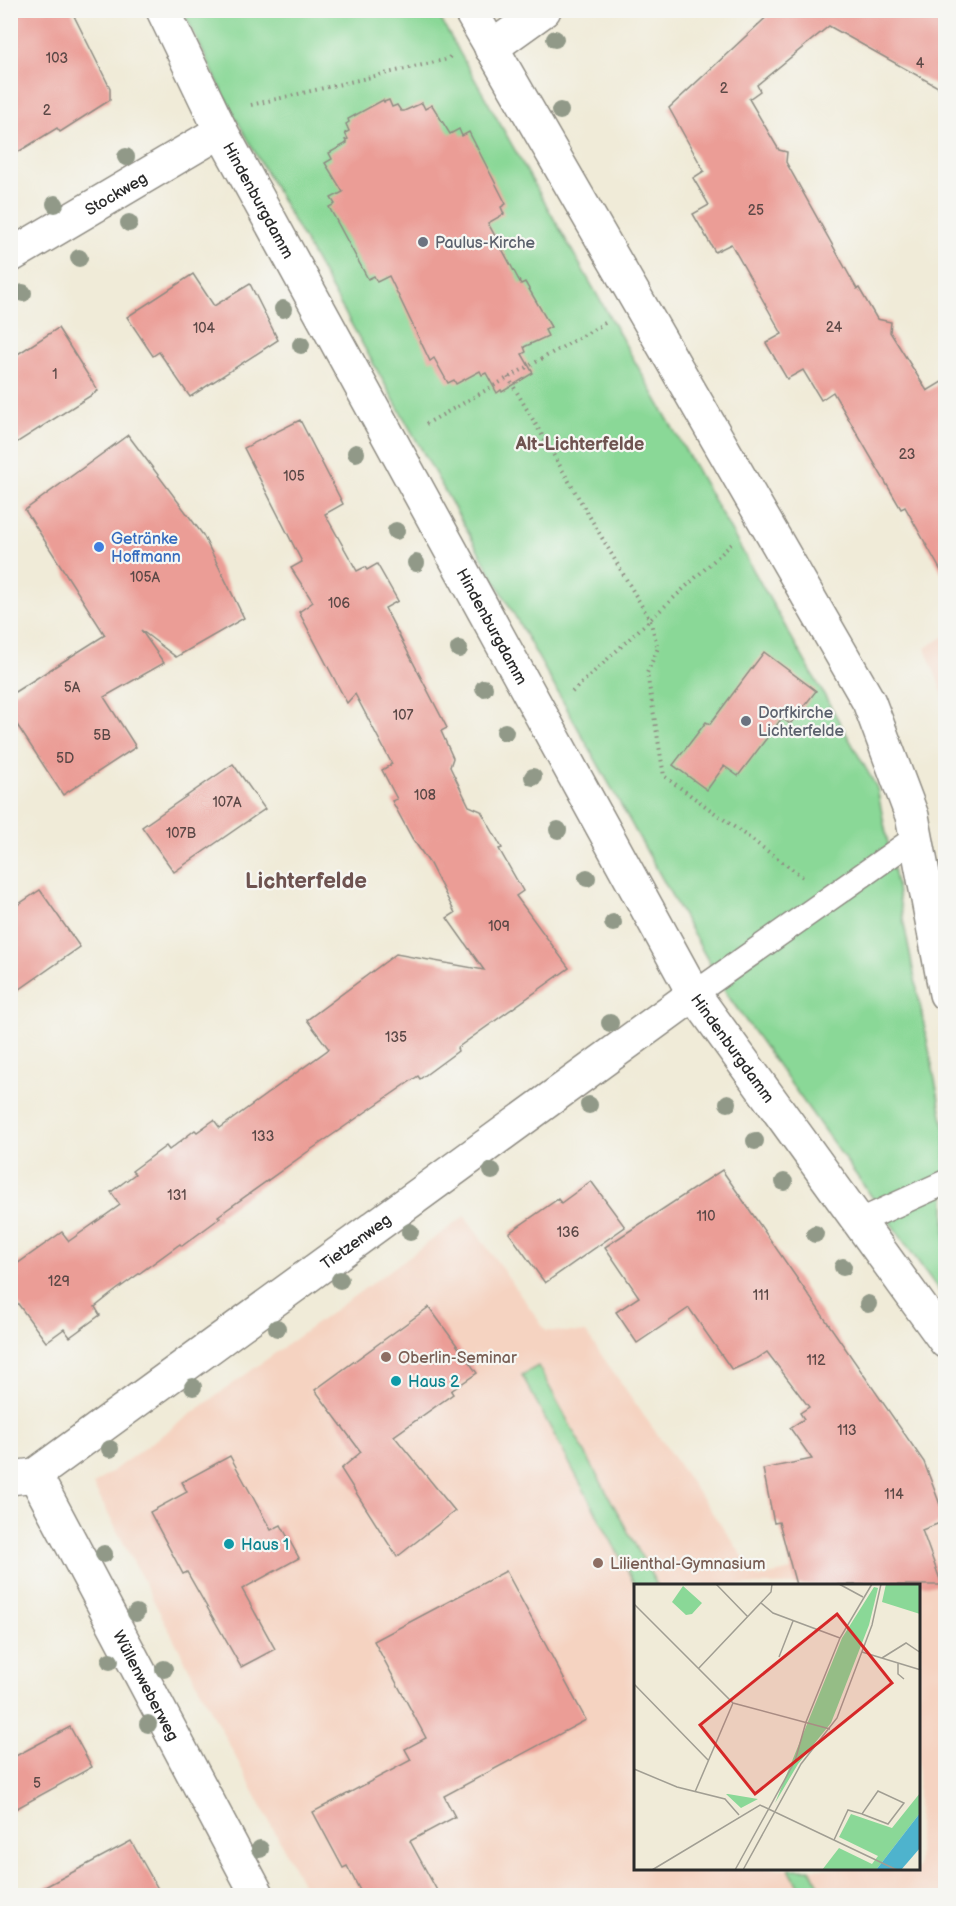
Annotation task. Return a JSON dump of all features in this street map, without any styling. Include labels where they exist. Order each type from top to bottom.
[{"type":"main road","name":"Hindenburgdamm","points":[[163,10],[221,131],[694,994],[945,1342]]},
{"type":"main road","points":[[470,10],[869,702],[918,836],[945,994]]},
{"type":"main road","points":[[491,48],[544,10]]},
{"type":"main road","name":"Stockweg","points":[[10,256],[221,131]]},
{"type":"main road","name":"Tietzenweg","points":[[23,1477],[694,994]]},
{"type":"main road","name":"Wüllenweberweg","points":[[23,1477],[258,1896]]},
{"type":"lane","points":[[694,994],[918,836]]},
{"type":"lane","points":[[858,1222],[945,1182]]},
{"type":"path","points":[[221,131],[254,103],[448,59],[453,53]]},
{"type":"path","points":[[391,444],[639,304]]},
{"type":"path","points":[[508,377],[650,620],[658,648],[647,673],[664,776],[831,897]]},
{"type":"path","points":[[542,720],[761,517]]},
{"type":"shaded area","points":[[945,636],[945,699],[925,648]]},
{"type":"shaded area","name":"Lilienthal-Gymnasium","points":[[465,1216],[546,1331],[586,1333],[758,1578],[853,1555],[945,1521],[945,1895],[308,1895],[93,1485]]},
{"type":"green space","points":[[183,11],[436,11],[877,788],[945,1130],[945,1299],[728,996],[234,115]]},
{"type":"green space","points":[[538,1366],[656,1584],[634,1584],[522,1375]]},
{"type":"green space","points":[[790,1870],[811,1870],[825,1895],[803,1895]]},
{"type":"building","points":[[10,10],[71,10],[110,88],[110,100],[60,132],[57,128],[10,157]]},
{"type":"building","points":[[774,10],[945,10],[945,91],[829,26],[757,85],[760,91],[749,99],[779,150],[787,152],[786,162],[857,289],[859,288],[877,319],[891,322],[890,332],[927,391],[945,380],[945,578],[905,507],[901,509],[833,392],[821,400],[803,370],[787,379],[766,343],[782,334],[731,244],[715,252],[693,214],[709,205],[693,178],[704,171],[669,108]]},
{"type":"building","name":"Paulus-Kirche","points":[[383,100],[384,102],[389,100],[392,107],[397,105],[401,111],[422,103],[425,109],[432,105],[450,134],[459,129],[462,136],[469,132],[506,204],[501,207],[504,214],[488,223],[521,284],[525,282],[551,327],[545,330],[548,336],[524,347],[526,352],[522,354],[533,373],[502,392],[501,390],[497,393],[486,373],[482,375],[480,371],[456,384],[454,380],[448,383],[434,358],[430,361],[389,276],[377,282],[374,276],[368,279],[329,207],[335,204],[331,198],[343,192],[325,163],[332,159],[329,153],[347,143],[345,133],[349,131],[346,124],[349,122],[348,119]]},
{"type":"building","points":[[193,274],[214,306],[250,284],[278,340],[190,397],[159,352],[153,356],[127,317]]},
{"type":"building","points":[[58,328],[98,391],[10,447],[10,359]]},
{"type":"building","points":[[300,420],[343,504],[325,514],[357,571],[365,567],[367,570],[377,564],[398,601],[385,608],[447,728],[441,731],[453,758],[450,767],[469,806],[481,811],[502,848],[499,849],[523,891],[516,896],[569,968],[457,1048],[458,1051],[420,1079],[418,1076],[306,1153],[218,1216],[220,1218],[182,1246],[180,1244],[115,1291],[95,1307],[100,1315],[70,1337],[64,1329],[46,1342],[10,1293],[10,1269],[62,1232],[69,1241],[120,1205],[111,1192],[135,1174],[132,1171],[166,1146],[169,1150],[195,1130],[197,1132],[214,1120],[220,1128],[329,1049],[307,1020],[396,954],[484,970],[447,918],[455,913],[430,864],[412,838],[392,801],[397,799],[382,770],[392,764],[355,694],[347,703],[299,612],[313,602],[291,568],[302,562],[244,448]]},
{"type":"building","points":[[128,435],[203,535],[244,618],[176,657],[141,630],[164,663],[104,697],[136,747],[63,795],[10,714],[10,695],[105,635],[25,510]]},
{"type":"building","name":"Dorfkirche Lichterfelde","points":[[764,652],[816,691],[790,724],[782,718],[738,776],[724,766],[707,790],[673,765],[706,722],[710,724]]},
{"type":"building","points":[[233,764],[265,809],[174,872],[142,827]]},
{"type":"building","points":[[40,890],[80,947],[10,996],[10,910]]},
{"type":"building","points":[[722,1170],[924,1462],[945,1518],[945,1521],[922,1530],[942,1585],[796,1584],[779,1522],[774,1523],[763,1469],[812,1459],[790,1428],[804,1419],[800,1413],[809,1407],[767,1352],[732,1370],[689,1308],[637,1343],[616,1312],[639,1297],[605,1247]]},
{"type":"building","points":[[591,1181],[625,1227],[545,1283],[509,1233],[558,1199],[561,1203]]},
{"type":"building","name":"Haus 2","points":[[429,1307],[477,1373],[451,1391],[453,1394],[394,1436],[455,1511],[397,1557],[341,1469],[361,1452],[315,1390]]},
{"type":"building","name":"Haus 1","points":[[230,1456],[271,1530],[281,1525],[299,1558],[242,1589],[275,1649],[241,1667],[187,1572],[183,1574],[150,1512],[187,1492],[182,1482]]},
{"type":"building","points":[[506,1571],[586,1720],[444,1796],[455,1817],[410,1841],[440,1896],[363,1896],[347,1866],[343,1868],[313,1812],[411,1760],[405,1749],[426,1738],[374,1641]]},
{"type":"building","points":[[70,1727],[92,1767],[10,1812],[10,1759]]},
{"type":"building","points":[[131,1841],[162,1896],[28,1896]]},
{"type":"place","name":"Paulus-Kirche","points":[[423,242]]},
{"type":"place","name":"Getränke Hoffmann","points":[[99,547]]},
{"type":"place","name":"Dorfkirche Lichterfelde","points":[[746,721]]},
{"type":"place","name":"Oberlin-Seminar","points":[[386,1357]]},
{"type":"place","name":"Haus 2","points":[[396,1381]]},
{"type":"place","name":"Haus 1","points":[[229,1544]]},
{"type":"place","name":"Lilienthal-Gymnasium","points":[[598,1563]]},
{"type":"district","name":"Alt-Lichterfelde","points":[[580,444]]},
{"type":"district","name":"Lichterfelde","points":[[306,880]]}]
